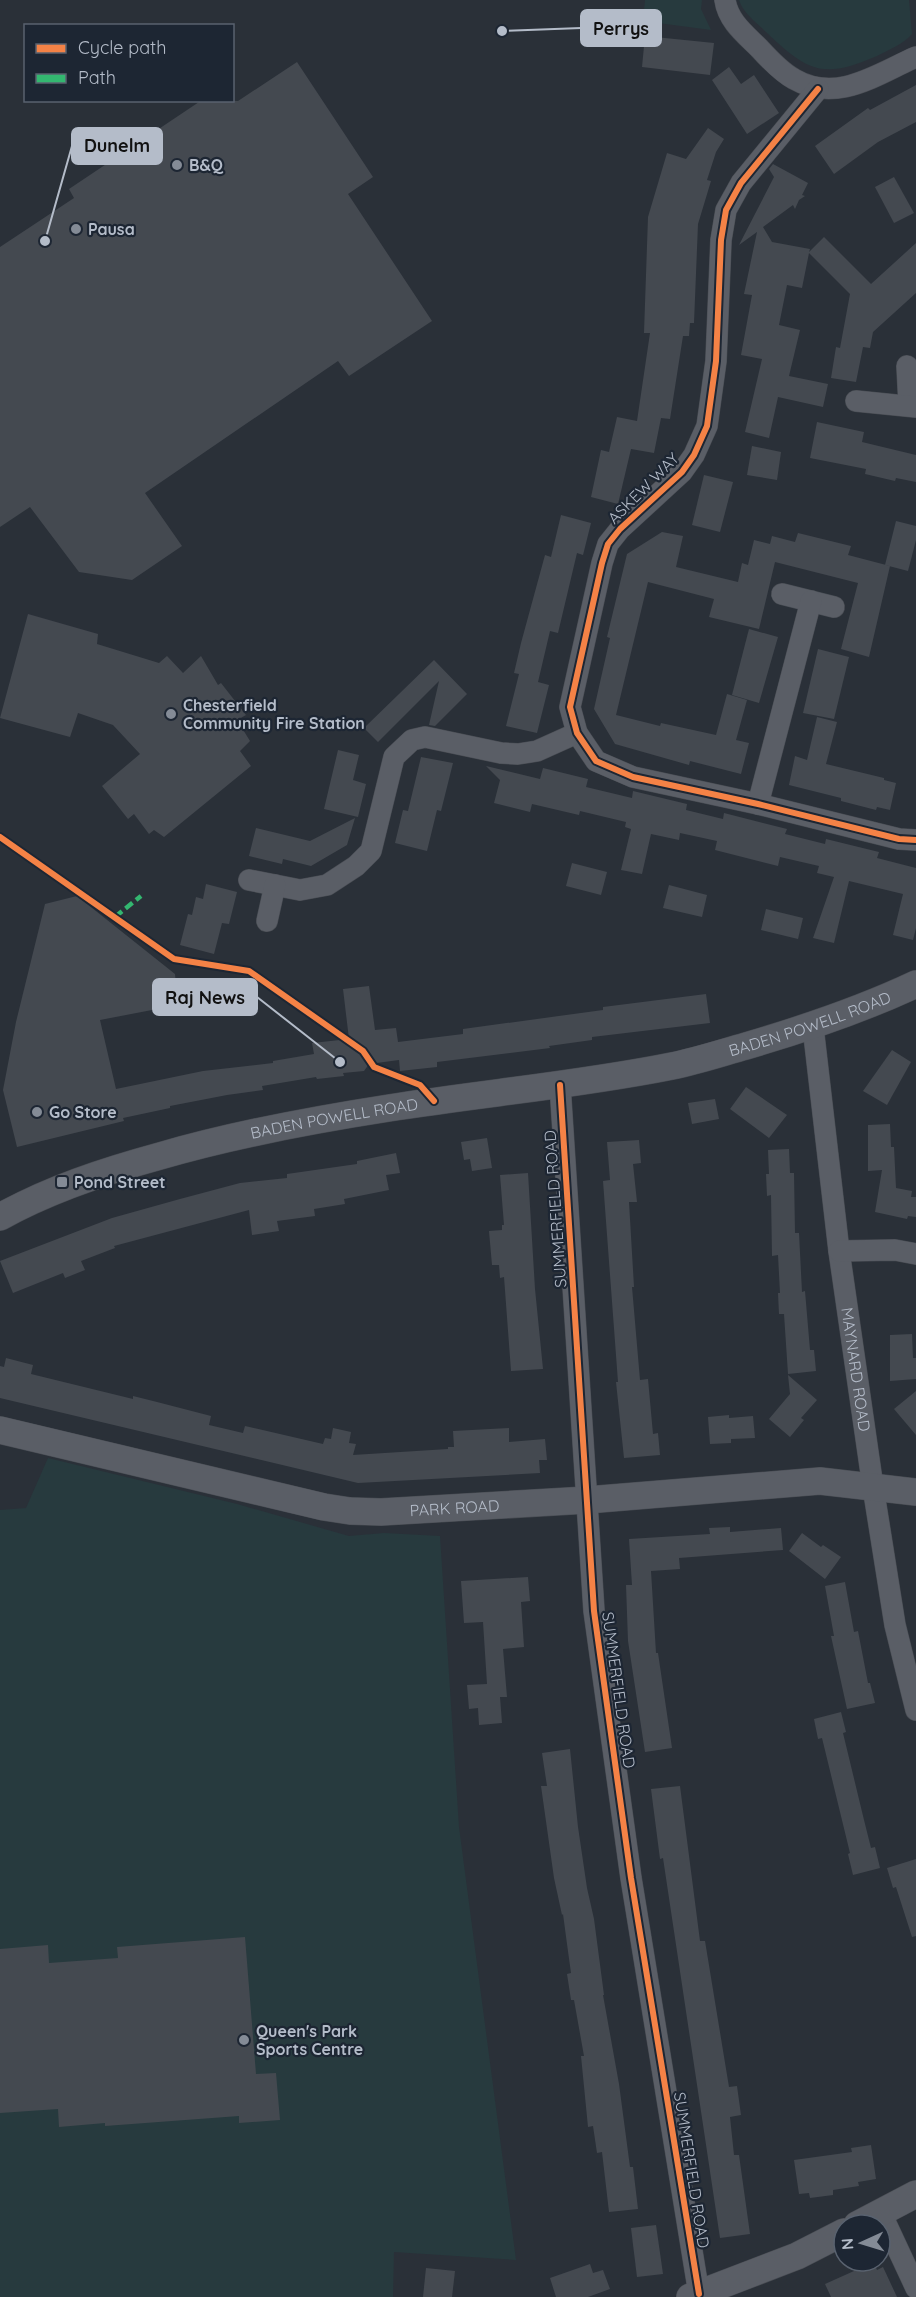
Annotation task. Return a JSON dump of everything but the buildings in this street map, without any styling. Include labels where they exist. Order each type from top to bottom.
[{"type":"street","points":[[725,0],[728,13],[736,26],[771,60],[793,79],[818,89],[841,89],[865,82],[916,57]]},
{"type":"street","name":"ASKEW WAY","points":[[818,89],[741,183],[726,210],[721,240],[716,361],[707,426],[694,455],[682,472],[620,529],[608,544],[570,707],[577,733],[597,761],[633,777],[758,804],[899,840],[916,840]]},
{"type":"street","points":[[856,401],[912,406],[907,366]]},
{"type":"street","points":[[782,594],[834,607]]},
{"type":"street","points":[[758,804],[811,601]]},
{"type":"street","points":[[249,880],[300,890],[327,885],[356,866],[371,851],[394,757],[412,740],[425,737],[501,753],[518,754],[537,751],[577,733]]},
{"type":"street","points":[[267,921],[275,885]]},
{"type":"street","name":"BADEN POWELL ROAD","points":[[0,1217],[77,1182],[206,1143],[276,1127],[389,1107],[560,1085],[674,1066],[813,1027],[880,1001],[916,984]]},
{"type":"street","name":"MAYNARD ROAD","points":[[813,1027],[839,1251],[873,1487],[895,1625],[916,1710]]},
{"type":"street","name":"SUMMERFIELD ROAD","points":[[560,1085],[594,1611],[629,1867],[695,2295]]},
{"type":"street","points":[[839,1251],[895,1250],[916,1254]]},
{"type":"street","name":"PARK ROAD","points":[[0,1430],[324,1508],[350,1512],[587,1500],[820,1481],[916,1492]]},
{"type":"street","points":[[916,2194],[881,2212],[916,2288]]},
{"type":"street","points":[[695,2295],[797,2256],[832,2238]]},
{"type":"green space","points":[[645,0],[702,0],[701,9],[711,30],[643,21]]},
{"type":"green space","points":[[739,0],[909,0],[912,34],[896,47],[858,63],[842,68],[816,68],[793,56],[780,45],[747,13]]},
{"type":"green space","name":"Queen's Park Sports Centre","points":[[48,1458],[237,1504],[349,1536],[384,1533],[440,1536],[459,1827],[516,2260],[394,2252],[393,2297],[0,2297],[0,1510],[26,1508]]},
{"type":"marked path","points":[[115,917],[141,896]]},
{"type":"cycle path","points":[[818,89],[741,183],[726,210],[721,240],[716,361],[707,426],[694,455],[682,472],[620,529],[608,544],[570,707],[577,733],[596,761],[633,777],[758,804],[899,839],[916,840]]},
{"type":"cycle path","points":[[0,837],[174,959],[249,971],[363,1051],[374,1067],[420,1085],[434,1101]]},
{"type":"cycle path","points":[[560,1085],[594,1611],[631,1878],[699,2294]]},
{"type":"place","name":"Perrys","points":[[502,31]]},
{"type":"place","name":"B&Q","points":[[177,165]]},
{"type":"place","name":"Pausa","points":[[76,229]]},
{"type":"place","name":"Dunelm","points":[[45,241]]},
{"type":"place","name":"Chesterfield Community Fire Station","points":[[171,714]]},
{"type":"place","name":"Raj News","points":[[340,1062]]},
{"type":"place","name":"Go Store","points":[[37,1112]]},
{"type":"place","name":"Pond Street","points":[[62,1182]]},
{"type":"place","name":"Queen's Park Sports Centre","points":[[244,2040]]}]
